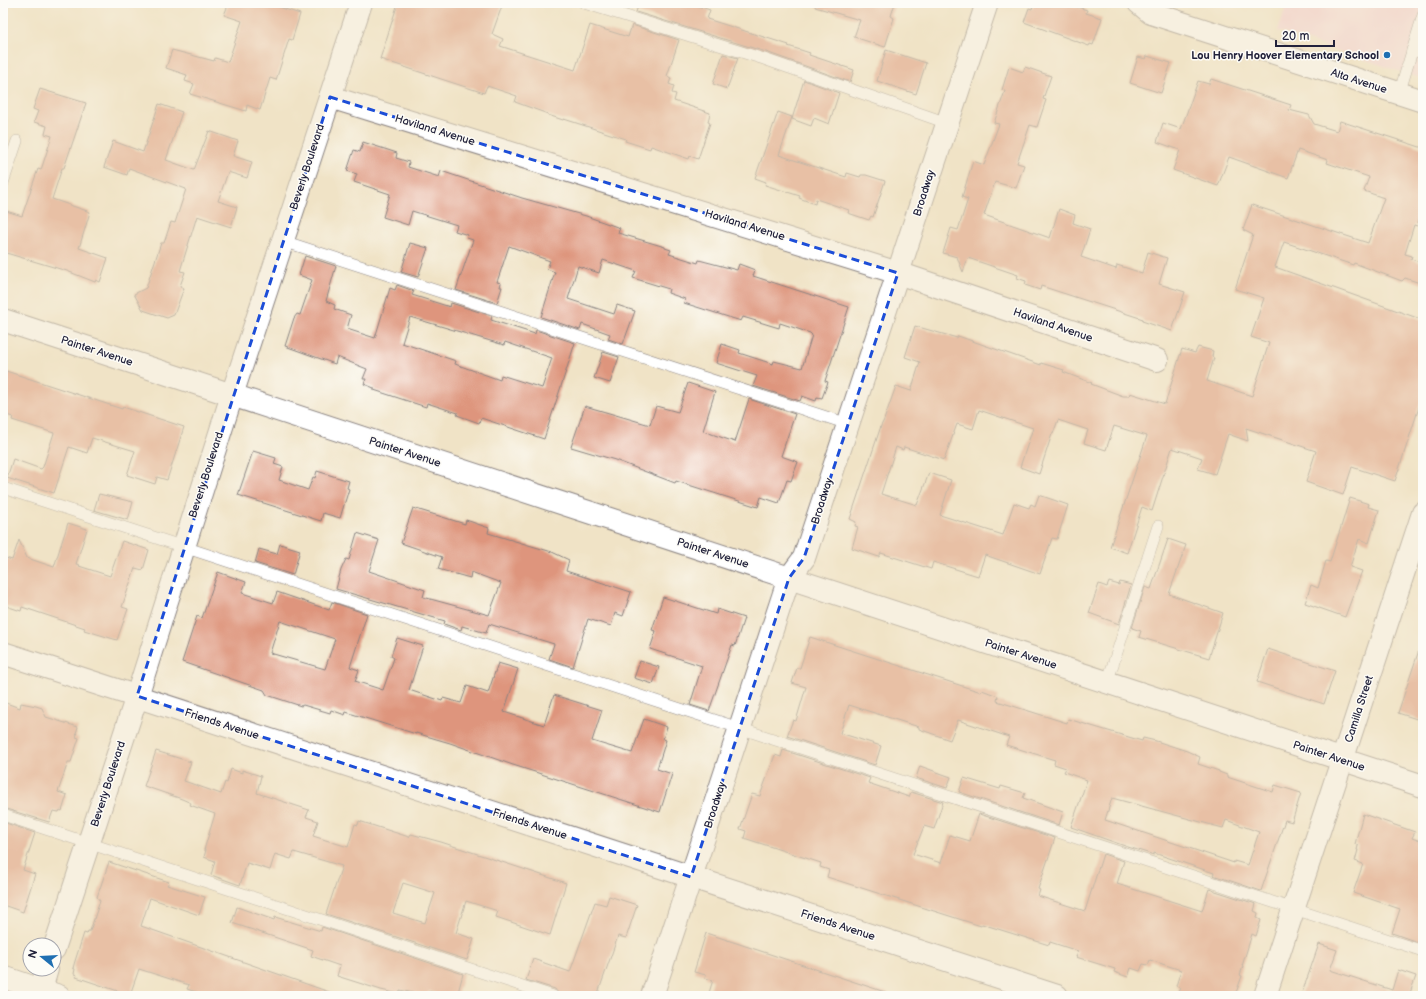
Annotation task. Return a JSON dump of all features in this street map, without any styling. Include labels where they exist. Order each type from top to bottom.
[{"type":"street","name":"Beverly Boulevard","points":[[58,937],[137,696],[183,546],[232,395],[361,3]]},
{"type":"street","name":"Broadway","points":[[652,996],[789,578],[804,558],[987,3]]},
{"type":"street","name":"Alta Avenue","points":[[1139,3],[1151,13],[1423,101]]},
{"type":"street","name":"Haviland Avenue","points":[[330,97],[898,273],[1157,360]]},
{"type":"street","name":"Painter Avenue","points":[[3,320],[1423,786]]},
{"type":"street","name":"Camilla Street","points":[[1265,996],[1423,513]]},
{"type":"street","name":"Friends Avenue","points":[[3,653],[1057,996]]},
{"type":"street","points":[[3,977],[46,994],[47,977]]},
{"type":"lane","points":[[584,3],[764,59],[947,123]]},
{"type":"lane","points":[[1400,94],[1423,15]]},
{"type":"lane","points":[[1412,50],[1423,53]]},
{"type":"lane","points":[[3,183],[17,142]]},
{"type":"lane","points":[[283,240],[848,424]]},
{"type":"lane","points":[[3,488],[1423,951]]},
{"type":"lane","points":[[1107,683],[1158,526]]},
{"type":"lane","points":[[3,815],[89,842],[553,996]]},
{"type":"highlighted area","points":[[330,97],[898,273],[804,558],[789,578],[691,877],[137,696]]},
{"type":"shaded area","name":"Lou Henry Hoover Elementary School","points":[[1287,3],[1423,3],[1423,79],[1278,31]]},
{"type":"building","points":[[229,3],[277,3],[276,6],[300,14],[292,40],[289,39],[276,80],[270,78],[260,110],[247,105],[246,111],[190,94],[194,84],[185,81],[187,75],[166,68],[172,50],[214,61],[215,58],[228,62],[242,21],[224,15]]},
{"type":"building","points":[[398,3],[503,3],[492,34],[503,39],[500,46],[575,70],[590,25],[628,37],[632,25],[679,40],[667,76],[671,78],[669,84],[674,86],[672,93],[676,94],[674,101],[710,113],[708,122],[710,123],[698,159],[690,156],[689,159],[651,146],[650,149],[625,141],[626,139],[548,115],[515,102],[517,96],[487,86],[484,93],[380,59]]},
{"type":"building","points":[[639,3],[688,3],[710,10],[707,19],[789,45],[788,46],[810,53],[809,55],[854,70],[850,82],[766,52],[636,12]]},
{"type":"building","points":[[816,3],[895,3],[891,16],[894,18],[885,47],[854,37],[860,20],[815,7]]},
{"type":"building","points":[[1034,3],[1065,3],[1087,10],[1086,13],[1102,18],[1093,45],[1090,44],[1089,46],[1024,22],[1029,8],[1032,9]]},
{"type":"building","points":[[886,50],[926,63],[916,94],[877,81]]},
{"type":"building","points":[[723,54],[738,58],[727,89],[713,84]]},
{"type":"building","points":[[1147,56],[1171,63],[1161,93],[1130,83],[1138,57],[1146,59]]},
{"type":"building","points":[[1009,67],[1023,72],[1025,67],[1051,76],[1043,99],[1046,100],[1037,127],[1030,125],[1017,163],[1024,165],[1016,188],[995,182],[984,215],[1050,238],[1059,209],[1075,215],[1073,223],[1090,229],[1081,257],[1116,269],[1117,265],[1142,273],[1148,252],[1167,258],[1159,284],[1185,292],[1172,331],[1142,321],[1143,319],[1041,286],[1040,290],[1025,285],[1026,281],[1017,278],[1018,275],[968,258],[963,272],[957,257],[943,253],[951,228],[958,230],[968,199],[962,197],[973,161],[984,165],[999,124],[994,123],[1005,91],[1002,90]]},
{"type":"building","points":[[1211,79],[1291,105],[1289,110],[1309,115],[1314,124],[1337,131],[1340,121],[1423,148],[1423,207],[1417,226],[1414,225],[1405,254],[1412,256],[1411,259],[1423,263],[1423,284],[1405,278],[1402,281],[1354,263],[1353,265],[1284,242],[1275,267],[1423,320],[1423,395],[1395,481],[1352,467],[1343,495],[1306,482],[1316,451],[1246,428],[1248,441],[1228,434],[1215,474],[1198,469],[1202,458],[1172,448],[1152,511],[1142,507],[1127,553],[1110,547],[1147,436],[1114,426],[1106,450],[1084,443],[1088,430],[1058,420],[1039,474],[1020,467],[1033,428],[979,410],[973,429],[957,424],[944,460],[904,447],[903,450],[896,447],[881,494],[917,505],[929,473],[951,480],[940,515],[1003,535],[1014,503],[1029,508],[1031,504],[1035,506],[1039,495],[1068,505],[1057,539],[1052,538],[1040,574],[985,555],[978,576],[933,562],[931,569],[881,553],[879,557],[852,548],[858,527],[855,526],[856,522],[850,519],[881,426],[896,386],[911,391],[920,362],[905,357],[915,326],[957,338],[958,336],[1041,365],[1041,363],[1064,370],[1063,372],[1123,396],[1129,396],[1130,393],[1165,404],[1182,349],[1195,353],[1198,347],[1213,351],[1212,357],[1214,358],[1207,381],[1252,396],[1269,343],[1251,337],[1264,298],[1235,289],[1253,235],[1243,230],[1252,205],[1368,243],[1384,198],[1364,191],[1369,177],[1327,163],[1328,160],[1298,150],[1288,178],[1229,157],[1218,186],[1173,170],[1180,150],[1157,142],[1163,123],[1181,129],[1198,81],[1209,84]]},
{"type":"building","points":[[804,80],[839,93],[829,124],[814,118],[811,126],[792,119]]},
{"type":"building","points":[[40,89],[86,103],[52,199],[90,212],[79,248],[108,258],[100,282],[96,280],[95,282],[67,271],[6,253],[7,250],[3,249],[3,210],[22,216],[38,169],[41,170],[52,136],[45,134],[47,126],[34,122],[38,111],[33,109]]},
{"type":"building","points":[[159,104],[182,112],[166,160],[194,170],[209,131],[238,141],[233,156],[252,162],[247,178],[228,172],[218,201],[237,207],[231,227],[197,216],[180,271],[185,272],[180,286],[184,288],[174,315],[167,318],[143,310],[134,294],[146,288],[161,243],[164,243],[171,222],[175,223],[186,189],[129,168],[127,175],[104,167],[113,141],[143,152]]},
{"type":"building","points":[[778,112],[792,117],[779,155],[846,177],[847,173],[860,177],[861,175],[866,175],[885,181],[873,217],[871,216],[869,220],[848,213],[849,210],[816,199],[815,204],[799,198],[800,196],[765,185],[766,182],[755,178]]},
{"type":"building","points":[[363,142],[397,153],[396,158],[409,162],[408,167],[439,177],[441,171],[522,198],[586,216],[620,228],[618,233],[665,247],[671,250],[669,254],[698,263],[699,260],[737,270],[739,264],[755,270],[753,276],[849,307],[825,381],[828,382],[822,398],[817,397],[816,401],[802,396],[800,401],[753,386],[757,376],[716,363],[722,344],[740,350],[739,353],[773,364],[774,361],[802,368],[812,335],[810,333],[780,323],[779,328],[743,317],[741,321],[684,303],[685,299],[668,293],[669,289],[633,278],[636,271],[603,260],[599,273],[578,266],[568,299],[614,314],[617,305],[635,311],[623,344],[608,339],[610,334],[582,324],[580,330],[541,317],[555,272],[547,269],[550,261],[509,246],[497,282],[501,283],[500,287],[502,287],[497,303],[456,290],[473,240],[467,238],[468,235],[455,231],[457,225],[412,211],[408,225],[383,217],[390,194],[354,182],[357,174],[347,171],[354,150],[360,152]]},
{"type":"building","points":[[410,243],[428,248],[418,277],[401,272]]},
{"type":"building","points":[[305,256],[336,266],[326,301],[335,305],[334,309],[351,315],[347,329],[375,338],[390,288],[395,290],[397,285],[414,291],[412,295],[450,307],[451,303],[492,316],[491,320],[535,334],[536,330],[575,343],[544,439],[481,418],[479,423],[457,415],[458,413],[427,403],[426,407],[374,390],[374,388],[364,384],[366,379],[363,379],[367,369],[337,357],[335,364],[285,346],[294,318],[297,314],[300,315],[312,280],[299,275]],"holes":[[[410,317],[504,345],[505,342],[552,358],[542,388],[501,375],[500,380],[455,364],[456,361],[402,343]]]},
{"type":"building","points":[[603,352],[619,357],[610,383],[594,378]]},
{"type":"building","points":[[3,370],[122,409],[123,407],[184,427],[167,480],[157,477],[155,484],[127,475],[135,451],[92,438],[87,453],[69,447],[54,493],[7,478],[13,459],[41,469],[43,467],[54,433],[12,420],[13,417],[3,414]]},
{"type":"building","points":[[688,383],[715,392],[703,431],[735,442],[749,399],[795,414],[781,456],[798,462],[791,481],[787,480],[779,503],[761,497],[758,507],[676,481],[675,483],[615,460],[571,447],[585,406],[650,425],[656,406],[678,412]]},
{"type":"building","points":[[253,451],[276,458],[274,464],[283,467],[279,480],[308,490],[317,471],[349,481],[347,488],[349,489],[340,518],[323,513],[321,521],[238,495]]},
{"type":"building","points":[[99,494],[133,502],[128,520],[94,510]]},
{"type":"building","points":[[1350,498],[1369,504],[1368,507],[1379,510],[1369,543],[1359,539],[1350,567],[1362,571],[1345,617],[1305,603],[1311,585],[1318,588],[1326,561],[1330,562]]},
{"type":"building","points":[[413,508],[465,524],[466,520],[489,528],[488,533],[552,552],[569,560],[566,571],[631,592],[623,616],[615,613],[611,626],[588,619],[573,667],[549,659],[554,644],[489,624],[486,633],[462,626],[461,630],[444,624],[445,621],[336,589],[341,570],[346,559],[349,560],[357,533],[379,540],[369,571],[425,590],[423,597],[489,615],[501,583],[471,572],[470,578],[438,569],[442,557],[401,543]]},
{"type":"building","points":[[68,523],[87,529],[76,564],[80,565],[79,566],[110,576],[122,541],[149,550],[143,570],[135,568],[122,607],[128,609],[117,640],[84,630],[85,628],[22,607],[21,611],[3,605],[3,557],[12,560],[19,540],[27,558],[54,567]]},
{"type":"building","points":[[1168,539],[1186,545],[1169,594],[1223,613],[1209,658],[1139,637],[1141,631],[1132,628],[1145,587],[1151,589]]},
{"type":"building","points":[[280,544],[300,550],[293,575],[255,563],[259,549],[277,554]]},
{"type":"building","points":[[218,572],[246,582],[242,593],[273,603],[277,592],[329,610],[332,602],[367,614],[350,667],[359,670],[355,681],[383,690],[394,658],[391,656],[397,638],[423,646],[409,690],[442,701],[443,698],[461,703],[467,686],[488,693],[498,663],[518,669],[504,712],[544,725],[554,695],[602,710],[592,741],[632,753],[644,719],[667,727],[663,739],[666,740],[657,769],[672,774],[660,812],[513,765],[450,743],[346,712],[345,715],[331,710],[330,713],[303,705],[301,706],[267,695],[264,690],[182,662],[197,616],[202,618]],"holes":[[[280,621],[335,639],[325,669],[270,653]]]},
{"type":"building","points":[[1109,582],[1119,585],[1120,582],[1131,585],[1119,624],[1089,613],[1099,584],[1107,587]]},
{"type":"building","points":[[663,597],[716,614],[717,609],[744,618],[735,646],[732,645],[709,711],[690,705],[702,666],[650,649],[656,631],[652,630]]},
{"type":"building","points":[[810,637],[981,692],[982,690],[998,696],[997,701],[1067,723],[1068,719],[1142,741],[1143,738],[1187,751],[1200,757],[1198,764],[1219,771],[1227,775],[1227,777],[1273,792],[1275,785],[1301,793],[1292,822],[1285,820],[1261,891],[1213,875],[1214,873],[1154,853],[1154,855],[1128,847],[1071,827],[1087,780],[1064,772],[1066,768],[1054,764],[1055,760],[1006,745],[1009,737],[958,720],[950,740],[919,729],[919,727],[849,705],[840,733],[881,746],[875,765],[787,736],[793,720],[796,721],[806,687],[792,683],[797,668],[800,668]],"holes":[[[1112,798],[1223,828],[1226,820],[1259,832],[1248,865],[1234,861],[1234,863],[1105,820]]]},
{"type":"building","points":[[1420,647],[1423,647],[1423,721],[1398,713]]},
{"type":"building","points":[[1268,649],[1335,671],[1324,704],[1257,682]]},
{"type":"building","points":[[640,661],[659,667],[653,684],[634,678]]},
{"type":"building","points":[[3,702],[20,708],[21,703],[42,708],[46,717],[78,727],[76,737],[79,738],[71,762],[68,762],[58,792],[67,795],[62,811],[53,811],[49,822],[3,808]]},
{"type":"building","points":[[783,750],[870,778],[868,783],[909,797],[911,792],[943,802],[934,829],[924,826],[913,854],[941,863],[950,835],[970,841],[979,814],[1055,838],[1038,889],[1040,890],[1038,896],[1085,911],[1103,854],[1124,861],[1117,884],[1202,911],[1209,889],[1256,904],[1254,911],[1258,913],[1257,918],[1261,920],[1256,936],[1252,934],[1242,966],[1240,975],[1242,976],[1237,990],[1233,996],[1190,996],[1178,992],[1180,988],[1176,986],[1181,970],[1150,960],[1148,965],[1143,964],[1140,971],[1131,968],[1128,977],[1114,972],[1115,969],[1076,957],[1078,951],[1050,942],[1049,945],[982,924],[981,926],[827,877],[829,870],[820,867],[821,863],[744,838],[746,831],[740,829],[752,794],[760,796],[775,755],[781,757]]},
{"type":"building","points":[[156,751],[191,762],[184,781],[221,794],[225,782],[227,783],[231,769],[242,773],[242,770],[261,776],[257,793],[309,810],[306,817],[318,821],[313,836],[348,847],[355,824],[358,825],[359,821],[409,837],[411,834],[441,842],[566,883],[550,935],[496,917],[498,911],[466,901],[456,933],[474,939],[467,960],[326,914],[342,866],[294,852],[291,859],[275,854],[270,870],[247,863],[240,885],[211,875],[215,861],[204,857],[206,850],[204,850],[215,814],[190,805],[191,803],[182,799],[144,786]],"holes":[[[403,883],[435,893],[425,923],[393,913]]]},
{"type":"building","points":[[920,766],[951,777],[947,788],[916,778]]},
{"type":"building","points":[[964,778],[1000,789],[1001,786],[1025,793],[1023,798],[1063,812],[1059,825],[959,792]]},
{"type":"building","points":[[1363,814],[1415,832],[1412,838],[1423,842],[1423,944],[1392,933],[1400,909],[1353,893],[1363,864],[1355,861],[1358,846],[1355,844]]},
{"type":"building","points":[[3,822],[35,833],[23,870],[35,874],[23,912],[3,905]]},
{"type":"building","points":[[109,862],[169,882],[167,885],[205,897],[199,915],[150,898],[141,926],[332,993],[332,996],[208,996],[187,989],[189,985],[139,969],[131,992],[128,991],[127,994],[76,977],[77,975],[74,974],[75,969],[73,968],[75,961],[84,933],[87,934],[88,931],[90,931],[100,901],[97,897]]},
{"type":"building","points":[[609,896],[637,905],[626,938],[618,936],[597,996],[560,996],[555,989],[526,980],[533,959],[570,972],[595,902],[606,905]]},
{"type":"building","points":[[237,907],[274,920],[275,917],[321,931],[322,927],[463,974],[457,996],[444,996],[429,991],[427,996],[400,990],[399,994],[337,976],[340,966],[311,956],[313,950],[232,923]]},
{"type":"building","points":[[706,933],[888,993],[888,996],[708,996],[713,980],[705,978],[706,975],[694,972]]},
{"type":"building","points":[[1319,944],[1337,950],[1330,970],[1392,990],[1398,970],[1416,976],[1409,996],[1301,996]]},
{"type":"place","name":"Lou Henry Hoover Elementary School","points":[[1387,55]]}]
